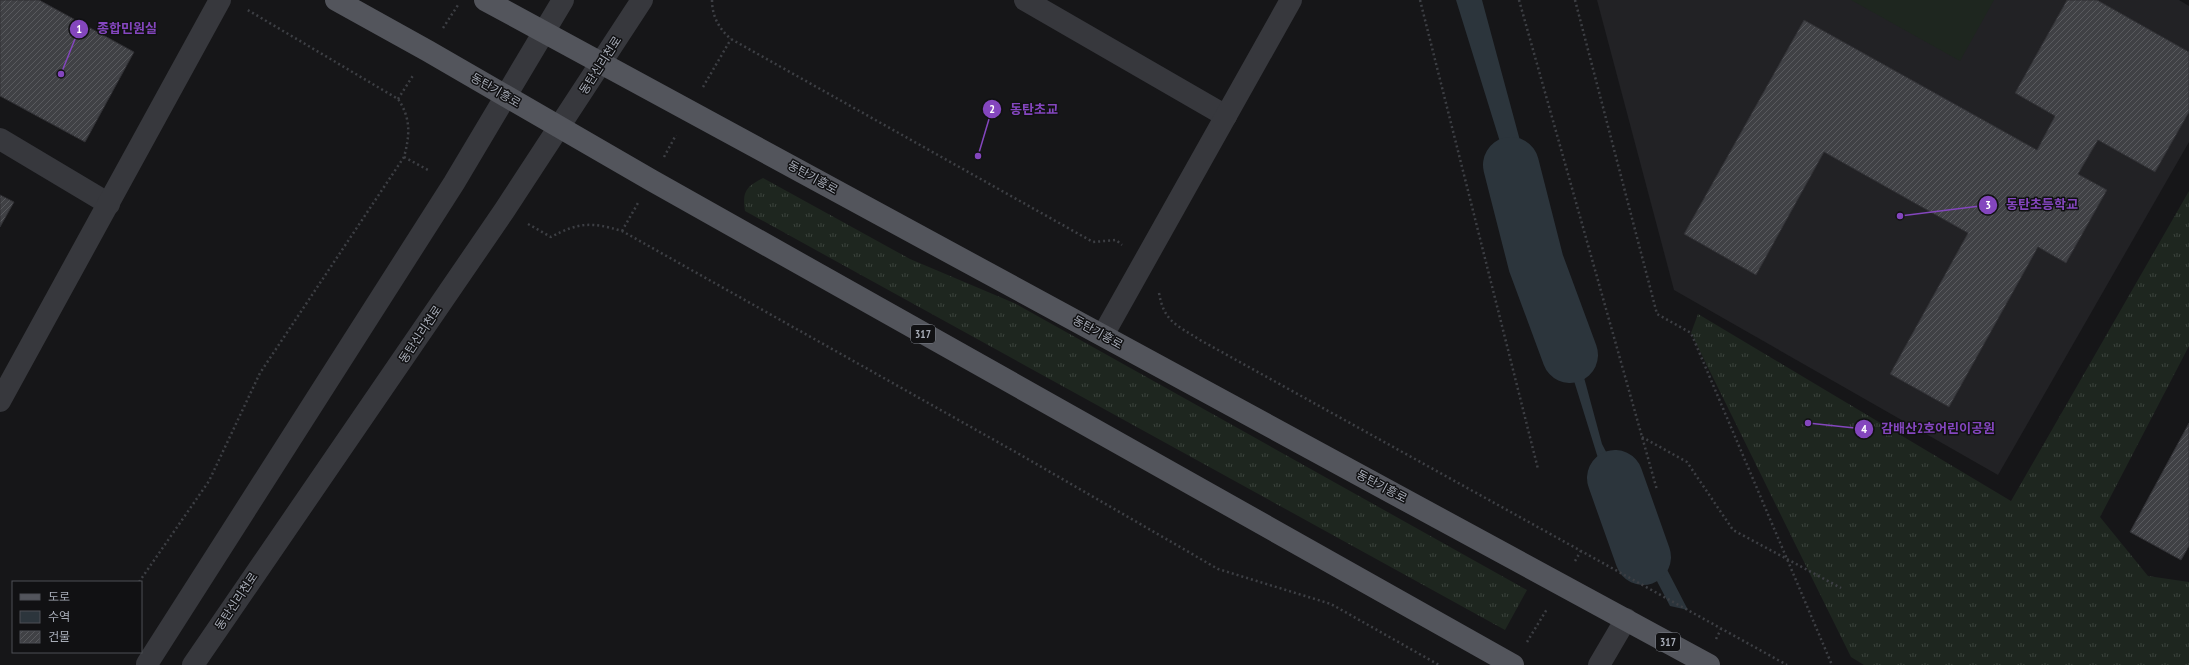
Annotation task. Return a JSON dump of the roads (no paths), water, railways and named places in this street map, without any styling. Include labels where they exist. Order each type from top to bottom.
[{"type":"main road","name":"동탄기흥로","points":[[336,0],[1513,665]]},
{"type":"main road","name":"동탄기흥로","points":[[485,0],[602,62],[1709,665]]},
{"type":"street","points":[[0,401],[220,0]]},
{"type":"street","points":[[147,664],[454,183],[563,0]]},
{"type":"street","name":"동탄신리천로","points":[[193,665],[504,211],[642,0]]},
{"type":"street","points":[[1025,0],[1226,116]]},
{"type":"street","points":[[1103,335],[1291,0]]},
{"type":"street","points":[[0,139],[109,204]]},
{"type":"street","points":[[1599,665],[1626,619]]},
{"type":"water","points":[[1456,0],[1482,0],[1602,444],[1688,610],[1670,606],[1606,484]]},
{"type":"waterway","points":[[1511,165],[1536,263],[1570,355]]},
{"type":"waterway","points":[[1615,478],[1643,557]]},
{"type":"place","name":"종합민원실","points":[[61,74]]},
{"type":"place","name":"동탄초교","points":[[978,156]]},
{"type":"place","name":"동탄초등학교","points":[[1900,216]]},
{"type":"place","name":"감배산2호어린이공원","points":[[1808,423]]}]
